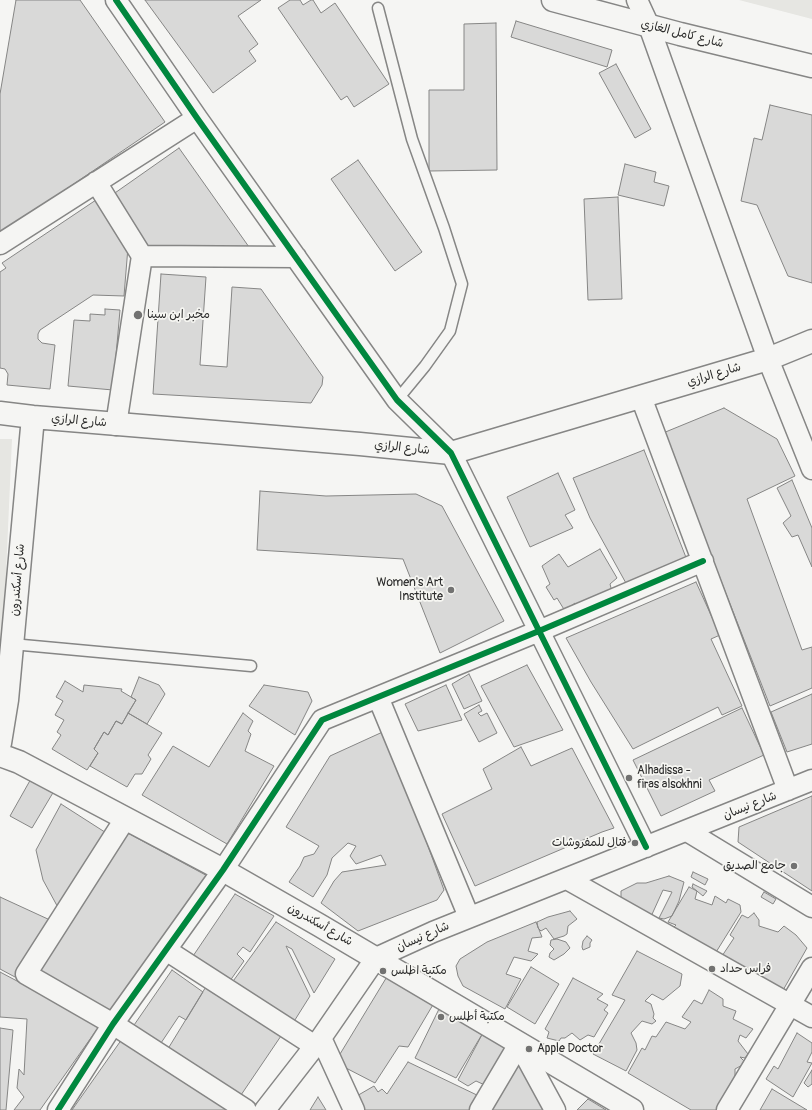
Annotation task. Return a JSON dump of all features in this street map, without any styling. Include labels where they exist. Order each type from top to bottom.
[{"type":"main road","name":"شارع كامل الغازي","points":[[553,0],[649,26],[812,66]]},
{"type":"main road","name":"شارع الرازي","points":[[0,413],[116,425],[360,444],[450,453],[768,359],[812,341]]},
{"type":"main road","name":"شارع أسكندرون","points":[[0,743],[7,700],[32,417]]},
{"type":"main road","name":"شارع أسكندرون","points":[[0,755],[19,762],[224,870],[376,958],[632,1110]]},
{"type":"street","points":[[116,0],[197,118],[397,400],[450,453],[646,847]]},
{"type":"street","points":[[636,0],[649,26],[768,359],[812,468]]},
{"type":"street","points":[[0,244],[197,118]]},
{"type":"street","points":[[96,182],[142,256],[116,425]]},
{"type":"street","points":[[142,256],[296,257]]},
{"type":"street","points":[[641,396],[788,790]]},
{"type":"street","points":[[58,1110],[112,1024],[224,870],[322,720],[539,631],[703,561]]},
{"type":"street","points":[[378,697],[470,917]]},
{"type":"street","name":"شارع نيسان","points":[[376,958],[433,932],[812,780]]},
{"type":"street","points":[[125,819],[26,974],[112,1024],[246,1110]]},
{"type":"street","points":[[687,830],[812,907]]},
{"type":"street","points":[[567,879],[812,1017]]},
{"type":"street","points":[[166,950],[318,1042],[354,1110]]},
{"type":"street","points":[[265,1110],[318,1042],[376,958]]},
{"type":"street","points":[[727,1110],[812,968]]},
{"type":"street","points":[[480,1110],[519,1044]]},
{"type":"street","points":[[519,1044],[555,1110]]},
{"type":"lane","points":[[378,8],[412,139],[444,228],[462,284],[450,331],[425,366],[397,400]]},
{"type":"lane","points":[[12,644],[251,666]]},
{"type":"shaded area","points":[[739,0],[812,0],[812,19]]},
{"type":"shaded area","points":[[0,439],[12,439],[0,707]]},
{"type":"building","points":[[16,0],[80,0],[165,122],[0,234],[0,94]]},
{"type":"building","points":[[145,0],[261,0],[238,16],[258,44],[249,51],[256,61],[213,93]]},
{"type":"building","points":[[290,0],[300,0],[303,5],[313,0],[321,13],[335,3],[389,84],[354,107],[347,96],[341,100],[278,8]]},
{"type":"building","points":[[516,21],[612,50],[607,67],[511,37]]},
{"type":"building","points":[[496,23],[497,170],[429,171],[429,90],[464,90],[464,24]]},
{"type":"building","points":[[616,64],[651,129],[635,138],[599,73]]},
{"type":"building","points":[[770,105],[812,115],[812,283],[788,276],[757,205],[741,201],[754,138],[762,140]]},
{"type":"building","points":[[179,148],[249,247],[150,249],[112,195]]},
{"type":"building","points":[[358,160],[422,252],[395,271],[331,179]]},
{"type":"building","points":[[625,164],[656,172],[654,182],[669,186],[664,206],[618,195]]},
{"type":"building","points":[[618,197],[622,299],[588,300],[584,199]]},
{"type":"building","points":[[96,200],[128,247],[124,296],[93,295],[40,330],[38,339],[42,343],[55,345],[50,389],[7,385],[8,374],[5,369],[0,368],[0,272],[6,268],[2,263]]},
{"type":"building","points":[[161,274],[206,277],[200,365],[227,367],[232,287],[261,289],[323,377],[322,385],[311,403],[153,394]]},
{"type":"building","points":[[105,309],[120,310],[113,390],[68,386],[74,320],[90,321],[90,314],[105,315]]},
{"type":"building","points":[[724,408],[777,439],[795,476],[747,499],[802,650],[812,647],[812,688],[770,706],[663,433]]},
{"type":"building","points":[[644,450],[687,560],[627,585],[590,518],[573,478]]},
{"type":"building","points":[[558,473],[575,510],[565,515],[573,528],[530,547],[507,497]]},
{"type":"building","points":[[792,480],[812,528],[812,567],[798,535],[792,537],[783,523],[791,516],[777,488]]},
{"type":"building","name":"Women's Art Institute","points":[[260,491],[326,496],[416,494],[442,506],[504,621],[440,653],[403,559],[257,550]]},
{"type":"building","points":[[600,549],[617,578],[610,584],[612,592],[580,608],[575,603],[565,611],[557,598],[554,600],[546,587],[550,584],[542,566],[559,554],[568,567]]},
{"type":"building","points":[[696,582],[720,635],[711,639],[742,706],[722,715],[718,707],[633,749],[591,682],[566,638]]},
{"type":"building","points":[[527,665],[563,730],[514,747],[481,686]]},
{"type":"building","points":[[469,674],[482,701],[464,709],[452,684]]},
{"type":"building","points":[[139,677],[159,685],[165,694],[147,724],[128,713],[136,700],[131,697]]},
{"type":"building","points":[[65,681],[83,692],[84,685],[122,689],[121,691],[136,700],[122,724],[116,721],[108,735],[104,732],[94,749],[98,753],[87,770],[52,749],[61,735],[57,732],[64,720],[55,715],[63,701],[56,697]]},
{"type":"building","points":[[264,685],[308,692],[312,701],[295,735],[249,706]]},
{"type":"building","points":[[446,685],[462,720],[418,731],[405,704]]},
{"type":"building","points":[[812,694],[812,744],[787,752],[771,712]]},
{"type":"building","points":[[479,705],[482,711],[478,713],[481,716],[487,713],[497,733],[479,742],[464,714]]},
{"type":"building","points":[[742,708],[764,755],[709,780],[715,791],[661,816],[633,760]]},
{"type":"building","points":[[128,713],[162,733],[148,755],[151,759],[142,774],[135,774],[127,787],[90,766],[98,753],[94,749],[104,732],[108,735],[116,721],[122,724]]},
{"type":"building","points":[[243,713],[253,721],[248,731],[251,734],[245,751],[274,766],[227,844],[142,795],[173,746],[209,767]]},
{"type":"building","points":[[387,730],[426,835],[424,835],[444,890],[437,900],[358,931],[321,903],[334,881],[342,872],[386,865],[381,855],[356,864],[350,856],[356,846],[348,843],[332,858],[327,875],[313,897],[289,882],[300,866],[304,857],[314,854],[319,846],[286,827],[330,756]]},
{"type":"building","points":[[521,747],[531,766],[572,748],[614,828],[475,886],[442,814],[492,789],[483,769]]},
{"type":"building","points":[[32,777],[54,791],[32,828],[10,816]]},
{"type":"building","name":"جامع الصديق","points":[[812,796],[812,891],[738,842],[739,827]]},
{"type":"building","points":[[61,804],[111,836],[61,913],[43,880],[36,850]]},
{"type":"building","points":[[122,830],[213,879],[108,1014],[39,970]]},
{"type":"building","points":[[693,872],[708,879],[705,885],[691,877]]},
{"type":"building","points":[[669,876],[684,882],[679,901],[672,916],[664,919],[659,918],[672,892],[663,890],[649,921],[621,899],[621,891],[637,883],[646,883]]},
{"type":"building","points":[[693,884],[707,891],[703,896],[692,887]]},
{"type":"building","points":[[689,887],[697,891],[695,899],[712,905],[715,896],[726,903],[728,899],[740,905],[741,912],[713,957],[653,925],[657,918],[672,929],[676,925],[668,922]]},
{"type":"building","points":[[764,892],[776,899],[773,904],[761,897]]},
{"type":"building","points":[[235,894],[274,916],[250,952],[243,947],[237,954],[244,961],[227,985],[191,959]]},
{"type":"building","points":[[0,897],[50,920],[15,977],[0,969]]},
{"type":"building","points":[[570,911],[577,919],[568,926],[567,934],[564,936],[554,939],[546,928],[541,931],[538,928],[537,922],[548,917]]},
{"type":"building","points":[[754,913],[759,920],[759,926],[778,932],[784,926],[796,935],[807,948],[782,992],[720,959],[734,938],[730,935],[742,915],[748,918]]},
{"type":"building","points":[[276,922],[335,959],[314,993],[292,949],[286,946],[310,996],[293,1023],[231,984]]},
{"type":"building","points":[[536,922],[542,937],[532,938],[528,951],[538,954],[531,961],[514,957],[506,974],[521,979],[505,1009],[463,986],[458,976],[456,966],[460,959],[487,942]]},
{"type":"building","points":[[587,936],[592,940],[590,947],[583,950],[583,941]]},
{"type":"building","points":[[557,939],[566,942],[570,948],[554,960],[549,957],[550,953],[554,949],[550,945],[551,940]]},
{"type":"building","points":[[637,951],[682,974],[680,986],[663,1000],[652,994],[645,1001],[651,1004],[654,1014],[653,1018],[656,1021],[652,1024],[642,1021],[631,1033],[636,1043],[637,1050],[626,1071],[593,1054],[625,1000],[612,995]]},
{"type":"building","points":[[531,967],[559,984],[535,1024],[507,1007]]},
{"type":"building","points":[[172,970],[203,992],[186,1020],[179,1016],[159,1046],[132,1028]]},
{"type":"building","points":[[0,972],[100,1025],[40,1110],[14,1110],[24,1097],[17,1088],[19,1069],[24,1075],[27,1019],[0,1017]]},
{"type":"building","points":[[388,975],[434,1003],[408,1047],[399,1046],[375,1083],[344,1067],[337,1059]]},
{"type":"building","points":[[573,978],[603,994],[597,999],[608,1005],[604,1010],[608,1013],[594,1037],[588,1035],[580,1040],[572,1033],[565,1038],[561,1038],[559,1041],[547,1038],[549,1032],[545,1029]]},
{"type":"building","points":[[207,985],[283,1033],[241,1095],[208,1073],[205,1078],[166,1052]]},
{"type":"building","points":[[709,990],[723,999],[723,1006],[736,1011],[733,1019],[753,1029],[746,1038],[740,1035],[738,1041],[748,1054],[745,1058],[740,1057],[746,1063],[735,1069],[735,1078],[717,1110],[691,1110],[628,1073],[642,1048],[645,1050],[652,1036],[656,1037],[666,1022],[685,1029],[691,1022],[682,1017],[694,1000],[702,1004]]},
{"type":"building","points":[[439,1009],[484,1031],[456,1078],[415,1058]]},
{"type":"building","points":[[0,1028],[13,1030],[6,1110],[0,1110]]},
{"type":"building","points":[[484,1031],[512,1047],[487,1086],[476,1081],[468,1086],[458,1080]]},
{"type":"building","points":[[797,1033],[812,1043],[812,1052],[807,1062],[812,1063],[793,1097],[766,1079],[774,1066],[778,1069]]},
{"type":"building","points":[[122,1039],[237,1110],[72,1110]]},
{"type":"building","points":[[520,1060],[543,1110],[491,1110]]},
{"type":"building","points":[[408,1062],[481,1097],[473,1110],[361,1110],[355,1097],[374,1086],[378,1092],[382,1089],[387,1094]]},
{"type":"building","points":[[812,1070],[812,1084],[808,1087],[804,1083]]},
{"type":"building","points":[[772,1089],[807,1110],[760,1110]]},
{"type":"building","points":[[318,1097],[326,1110],[310,1110]]},
{"type":"building","points":[[588,1099],[606,1110],[577,1110]]},
{"type":"cycle path","points":[[116,0],[197,118],[397,400],[451,453],[646,847]]},
{"type":"cycle path","points":[[58,1110],[113,1024],[223,870],[322,720],[539,631],[703,561]]},
{"type":"place","name":"مخبر ابن سينا","points":[[138,315]]},
{"type":"place","name":"Women's Art Institute","points":[[451,590]]},
{"type":"place","name":"Alhadissa - firas alsokhni","points":[[629,778]]},
{"type":"place","name":"فتال للمفروشات","points":[[635,843]]},
{"type":"place","name":"جامع الصديق","points":[[794,866]]},
{"type":"place","name":"فراس حداد","points":[[712,969]]},
{"type":"place","name":"مكتبة اطلس","points":[[383,971]]},
{"type":"place","name":"مكتبة أطلس","points":[[441,1017]]},
{"type":"place","name":"Apple Doctor","points":[[529,1049]]}]
